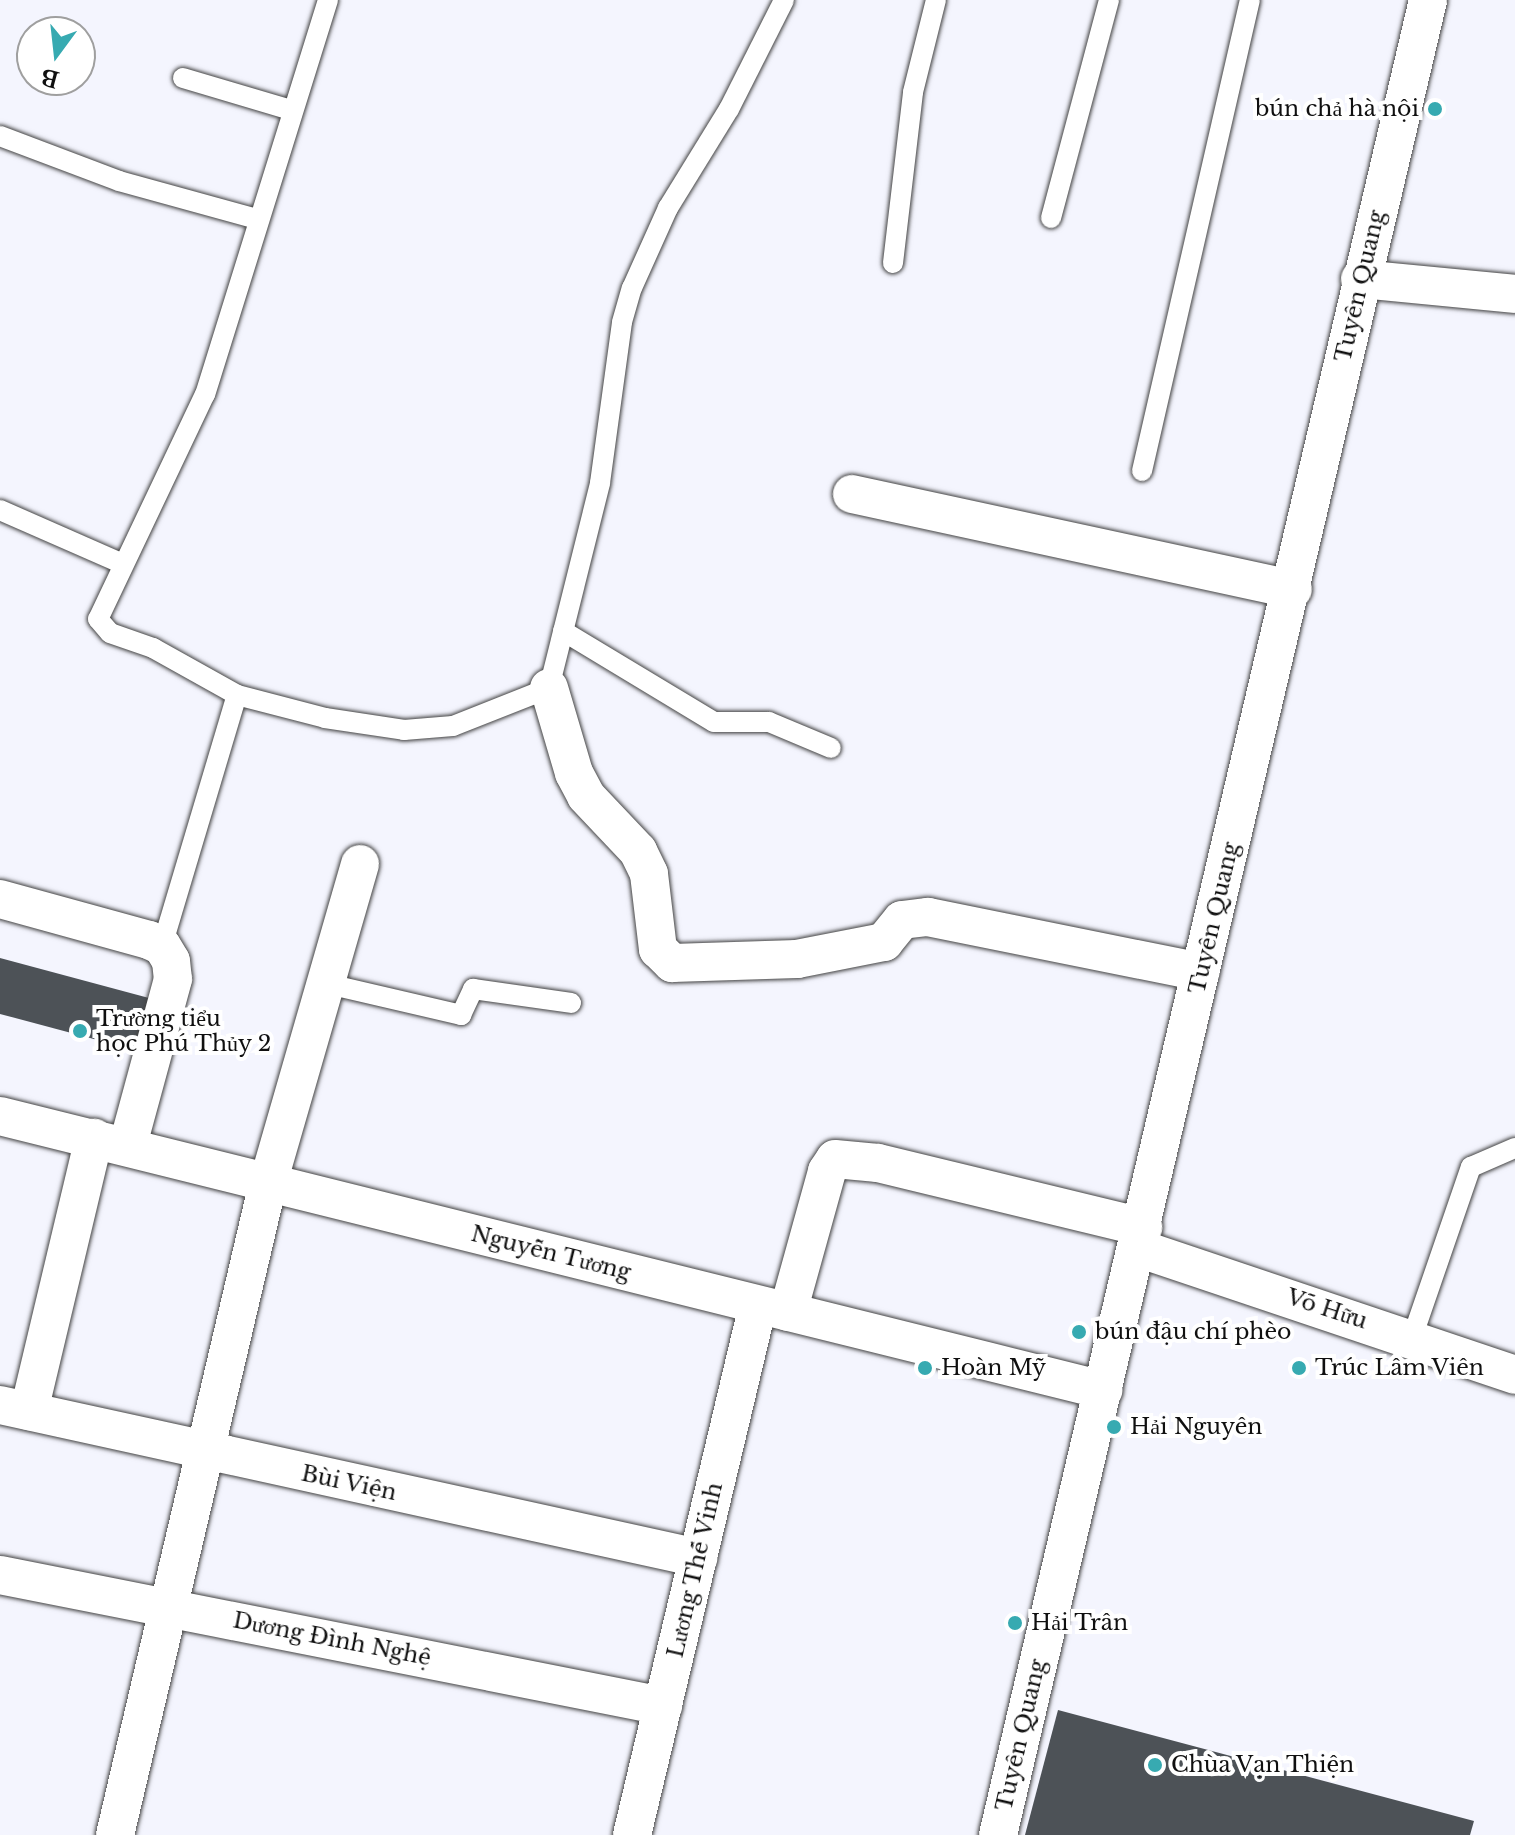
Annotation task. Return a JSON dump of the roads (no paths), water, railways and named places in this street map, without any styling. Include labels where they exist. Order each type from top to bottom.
[{"type":"street","name":"Tuyên Quang","points":[[998,1835],[1141,1238],[1293,589],[1360,279],[1428,0]]},
{"type":"street","points":[[1360,279],[1515,294]]},
{"type":"street","points":[[852,494],[1293,589]]},
{"type":"street","points":[[549,688],[574,773],[586,796],[638,851],[649,874],[658,949],[672,963],[797,959],[884,942],[902,920],[928,917],[1201,972]]},
{"type":"street","points":[[115,1835],[268,1183],[328,984],[360,864]]},
{"type":"street","points":[[0,899],[162,946],[173,979],[14,1408]]},
{"type":"street","name":"Nguyễn Tương","points":[[0,1116],[1103,1390]]},
{"type":"street","name":"Võ Hữu","points":[[773,1309],[827,1171],[835,1159],[878,1163],[1141,1238],[1515,1375]]},
{"type":"street","name":"Lương Thế Vinh","points":[[632,1835],[698,1558],[773,1309]]},
{"type":"street","name":"Bùi Viện","points":[[14,1408],[698,1558]]},
{"type":"street","name":"Dương Đình Nghệ","points":[[0,1575],[663,1706]]},
{"type":"lane","points":[[328,0],[291,110],[205,394],[99,608],[101,627],[153,648],[237,695],[325,718],[428,729],[453,726],[549,688],[600,483],[622,322],[632,288],[668,208],[729,109],[784,0]]},
{"type":"lane","points":[[893,263],[913,92],[936,0]]},
{"type":"lane","points":[[1051,218],[1109,0]]},
{"type":"lane","points":[[1142,471],[1250,0]]},
{"type":"lane","points":[[183,78],[291,110]]},
{"type":"lane","points":[[0,136],[119,181],[257,219]]},
{"type":"lane","points":[[0,510],[123,564]]},
{"type":"lane","points":[[563,631],[714,722],[769,722],[831,748]]},
{"type":"lane","points":[[162,946],[237,695]]},
{"type":"lane","points":[[328,984],[461,1015],[473,989],[571,1003]]},
{"type":"lane","points":[[1412,1338],[1471,1167],[1515,1148]]},
{"type":"place","name":"bún chả hà nội","points":[[1435,109]]},
{"type":"place","name":"Trường tiểu học Phú Thủy 2","points":[[80,1031]]},
{"type":"place","name":"bún đậu chí phèo","points":[[1079,1332]]},
{"type":"place","name":"Hoàn Mỹ","points":[[925,1368]]},
{"type":"place","name":"Trúc Lâm Viên","points":[[1299,1368]]},
{"type":"place","name":"Hải Nguyên","points":[[1114,1427]]},
{"type":"place","name":"Hải Trân","points":[[1015,1623]]},
{"type":"place","name":"Chùa Vạn Thiện","points":[[1155,1765]]}]
